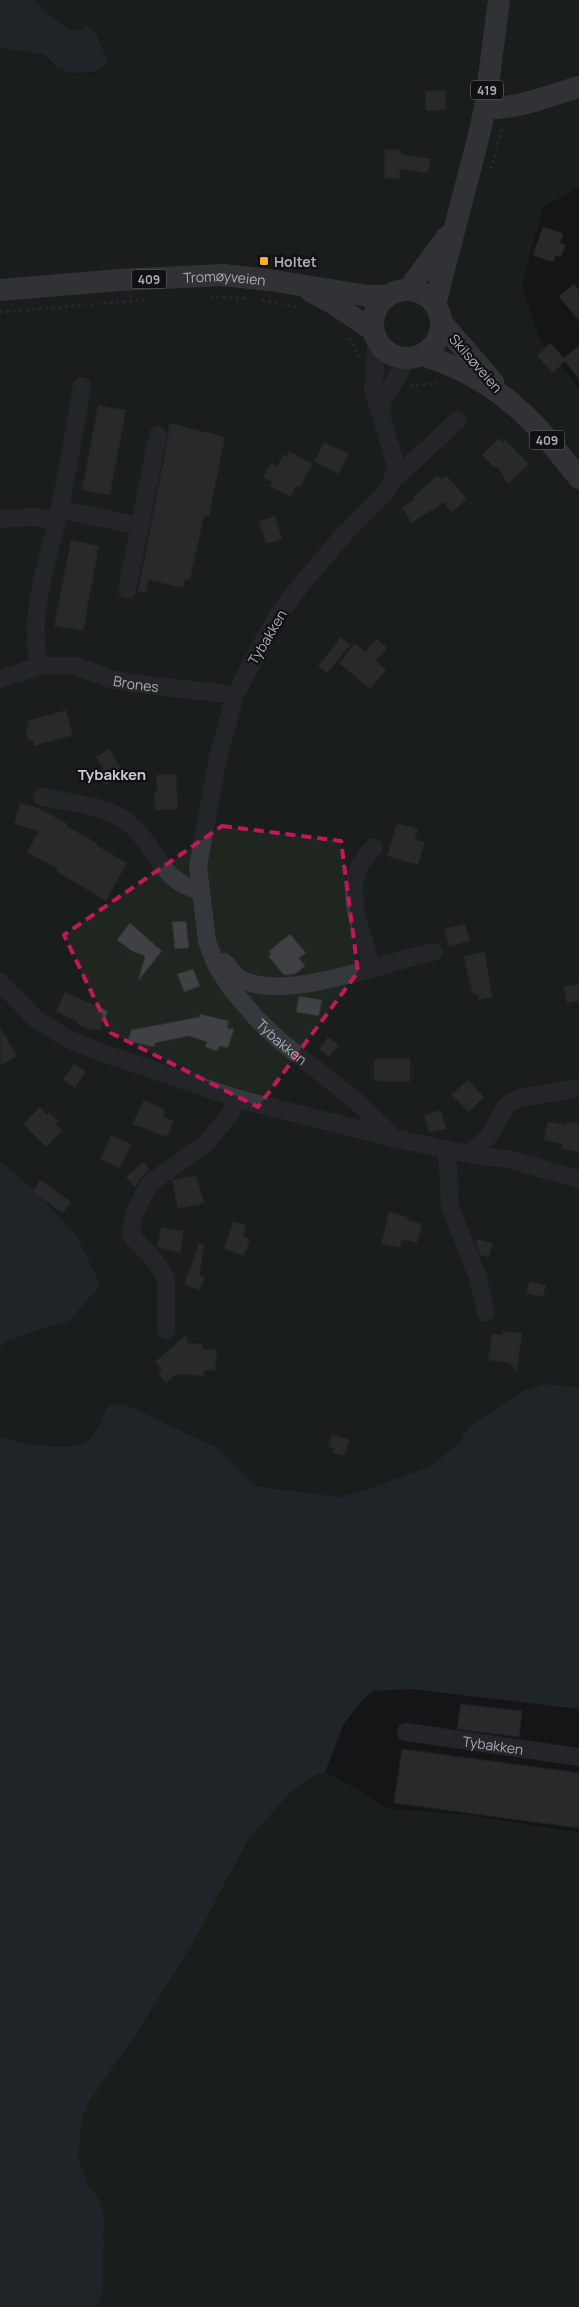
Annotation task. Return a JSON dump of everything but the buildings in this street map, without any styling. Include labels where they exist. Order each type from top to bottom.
[{"type":"main road","name":"419","points":[[438,313],[456,221],[469,179],[484,108],[499,0]]},
{"type":"main road","points":[[484,108],[506,108],[526,104],[579,87]]},
{"type":"main road","name":"419","points":[[397,293],[444,243],[456,221]]},
{"type":"main road","name":"Tromøyveien","points":[[0,290],[197,275],[248,277],[368,296],[397,293]]},
{"type":"main road","name":"Tromøyveien","points":[[298,286],[331,302],[375,337]]},
{"type":"main road","points":[[375,337],[373,319],[376,310],[397,293]]},
{"type":"main road","name":"409","points":[[397,293],[423,294],[438,313]]},
{"type":"main road","points":[[415,357],[436,342],[438,313]]},
{"type":"main road","name":"Skilsøveien","points":[[438,313],[512,403],[528,418],[579,478]]},
{"type":"main road","name":"409","points":[[375,337],[393,356],[415,357]]},
{"type":"main road","name":"Skilsøveien","points":[[415,357],[465,372],[512,403]]},
{"type":"street","points":[[375,337],[373,389],[395,463],[392,481]]},
{"type":"street","points":[[381,418],[384,400],[415,357]]},
{"type":"street","points":[[40,666],[36,650],[35,618],[58,514],[82,386]]},
{"type":"street","name":"Tybakken","points":[[394,1138],[355,1100],[279,1040],[256,1018],[230,987],[216,965],[207,941],[199,890],[198,866],[217,762],[235,695],[277,616],[340,540],[386,492],[392,481],[458,420]]},
{"type":"street","points":[[127,590],[158,435]]},
{"type":"street","points":[[0,519],[58,514],[140,526]]},
{"type":"street","name":"Brones","points":[[0,679],[40,666],[76,666],[131,684],[235,695]]},
{"type":"street","points":[[42,797],[92,807],[119,816],[135,829],[168,875],[186,888],[199,890]]},
{"type":"street","points":[[372,968],[357,918],[354,888],[360,863],[374,847]]},
{"type":"street","points":[[216,965],[225,962],[238,978],[252,983],[283,986],[341,978],[434,952]]},
{"type":"street","points":[[0,982],[36,1019],[66,1038],[105,1054],[239,1099],[394,1138],[472,1155],[508,1160],[579,1179]]},
{"type":"street","points":[[472,1155],[474,1149],[488,1137],[508,1104],[519,1098],[579,1088]]},
{"type":"street","points":[[166,1330],[166,1277],[155,1261],[132,1236],[131,1230],[135,1212],[149,1184],[205,1144],[229,1116],[239,1099]]},
{"type":"street","points":[[447,1149],[450,1207],[478,1278],[486,1313]]},
{"type":"street","name":"Tybakken","points":[[406,1732],[579,1757]]},
{"type":"path","points":[[208,296],[264,300],[305,310]]},
{"type":"path","points":[[0,312],[147,300]]},
{"type":"path","points":[[347,335],[360,359]]},
{"type":"path","points":[[408,387],[444,384]]},
{"type":"highlighted area","points":[[222,826],[341,841],[358,972],[258,1107],[111,1033],[64,935]]},
{"type":"shaded area","points":[[0,0],[34,0],[49,15],[66,27],[79,31],[86,25],[97,35],[108,62],[96,72],[70,73],[57,68],[47,57],[41,54],[0,48]]},
{"type":"shaded area","points":[[34,0],[579,0],[579,187],[543,207],[522,285],[540,339],[579,388],[579,1387],[542,1384],[469,1427],[459,1443],[431,1466],[340,1497],[255,1486],[108,1406],[95,1433],[88,1440],[80,1444],[58,1447],[45,1446],[0,1437],[0,1347],[8,1341],[37,1330],[69,1321],[100,1284],[31,1188],[0,1160],[0,48],[36,53],[42,55],[51,64],[89,74],[96,72],[108,62],[97,35],[86,26],[79,31],[66,27],[49,15]]},
{"type":"shaded area","points":[[0,1160],[31,1188],[77,1236],[100,1284],[69,1321],[37,1330],[8,1341],[0,1347]]},
{"type":"shaded area","points":[[542,1384],[579,1387],[579,1709],[412,1689],[373,1691],[364,1698],[344,1723],[325,1772],[317,1774],[292,1791],[250,1837],[193,1943],[140,2028],[89,2102],[83,2116],[78,2156],[88,2185],[99,2199],[104,2214],[103,2290],[97,2307],[0,2307],[0,1437],[45,1446],[58,1447],[80,1444],[88,1440],[95,1433],[108,1406],[123,1403],[217,1448],[255,1486],[340,1497],[431,1466],[459,1443],[469,1427],[523,1391]]},
{"type":"shaded area","points":[[325,1772],[355,1788],[385,1808],[468,1815],[579,1832],[579,2307],[97,2307],[103,2290],[104,2214],[99,2199],[88,2185],[78,2156],[83,2116],[89,2102],[140,2028],[193,1943],[250,1837],[292,1791],[317,1774]]},
{"type":"place","name":"Holtet","points":[[264,261]]},
{"type":"district","name":"Tybakken","points":[[112,774]]}]
